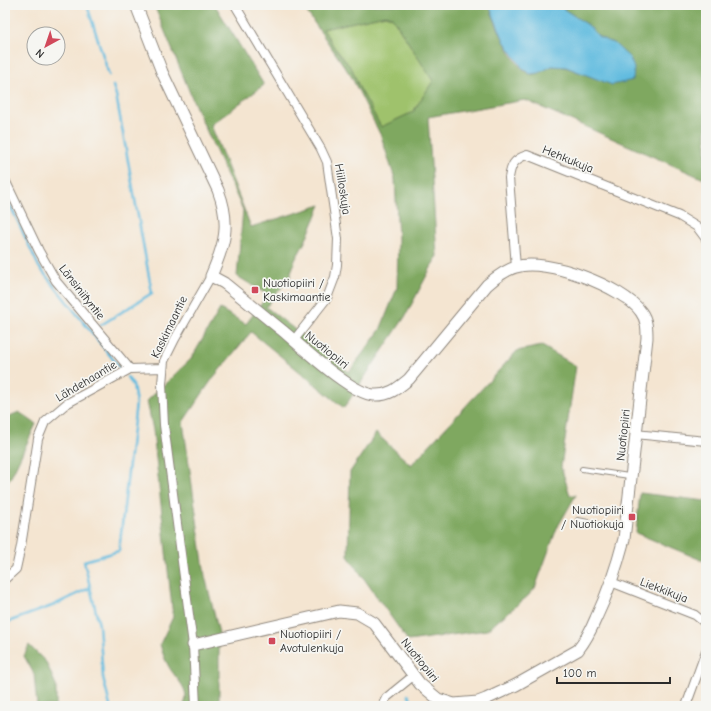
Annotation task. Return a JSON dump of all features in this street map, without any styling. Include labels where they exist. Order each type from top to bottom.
[{"type":"street","name":"Kaskimaantie","points":[[136,5],[162,72],[218,190],[224,205],[226,223],[224,239],[211,276],[164,361],[162,384],[164,425],[193,645],[196,706]]},
{"type":"street","name":"Hiilloskuja","points":[[235,5],[328,162],[338,239],[335,277],[327,298],[294,340]]},
{"type":"street","name":"Hehkukuja","points":[[516,267],[509,178],[512,163],[519,157],[527,155],[679,216],[697,227],[706,239]]},
{"type":"street","name":"Länsiniityntie","points":[[5,180],[39,251],[56,281],[130,369]]},
{"type":"street","name":"Nuotiopiiri","points":[[193,645],[335,612],[357,613],[374,623],[413,676],[426,690],[438,699],[454,704],[479,704],[578,650],[586,641],[603,604],[617,565],[625,530],[647,338],[647,323],[642,312],[629,299],[618,292],[567,271],[544,265],[516,267],[496,277],[487,285],[409,379],[388,394],[373,395],[363,393],[354,388],[224,283],[211,276]]},
{"type":"street","name":"Lähdehaantie","points":[[5,579],[16,569],[38,439],[45,422],[66,404],[130,369],[163,368]]},
{"type":"street","points":[[635,434],[706,441]]},
{"type":"street","name":"Liekkikuja","points":[[611,582],[695,615],[706,624]]},
{"type":"street","points":[[686,706],[706,651]]},
{"type":"street","points":[[382,706],[386,698],[413,676]]},
{"type":"lane","points":[[582,469],[632,476]]},
{"type":"lane","points":[[578,520],[625,530]]},
{"type":"green space","points":[[154,5],[215,5],[264,85],[211,125],[251,227],[321,205],[305,242],[295,260],[290,277],[266,307],[349,372],[380,330],[397,288],[398,239],[395,179],[381,136],[351,76],[302,5],[489,5],[505,44],[524,71],[530,74],[536,74],[553,66],[560,66],[583,74],[615,44],[599,37],[588,25],[555,5],[706,5],[706,180],[525,100],[428,117],[437,256],[405,317],[344,408],[251,332],[213,378],[183,422],[205,576],[219,633],[219,706],[183,706],[186,695],[184,689],[171,670],[160,644],[173,617],[153,430],[147,401],[191,359],[220,309],[246,324],[268,295],[237,276],[243,210],[197,110]],"holes":[[[385,15],[392,17],[433,81],[413,112],[381,127],[359,87],[352,69],[334,47],[323,29]]]},
{"type":"green space","points":[[385,15],[392,17],[433,81],[413,112],[381,127],[359,87],[352,69],[334,47],[323,29]]},
{"type":"green space","points":[[542,346],[576,366],[561,467],[570,495],[576,495],[557,528],[535,588],[528,596],[487,630],[408,641],[348,556],[350,472],[376,433],[411,465],[517,351]]},
{"type":"green space","points":[[19,412],[36,424],[11,477],[5,484],[5,418]]},
{"type":"green space","points":[[640,493],[706,501],[706,562],[636,533]]},
{"type":"green space","points":[[29,645],[46,662],[56,685],[56,706],[37,706],[34,674],[24,656]]},
{"type":"water","points":[[489,5],[555,5],[562,8],[588,25],[599,37],[615,44],[630,58],[634,68],[633,80],[612,85],[566,67],[552,66],[539,73],[530,74],[523,69],[504,41]]},
{"type":"waterway","points":[[87,5],[109,75]]},
{"type":"waterway","points":[[101,325],[152,293],[116,95],[113,86]]},
{"type":"waterway","points":[[5,194],[39,267],[120,368]]},
{"type":"waterway","points":[[110,706],[103,677],[99,625],[84,561],[119,551],[136,403],[133,385],[127,377]]},
{"type":"waterway","points":[[5,623],[52,606],[90,588]]},
{"type":"waterway","points":[[408,695],[417,706]]},
{"type":"place","name":"Nuotiopiiri / Kaskimaantie","points":[[255,290]]},
{"type":"place","name":"Nuotiopiiri / Nuotiokuja","points":[[632,517]]},
{"type":"place","name":"Nuotiopiiri / Avotulenkuja","points":[[272,641]]}]
